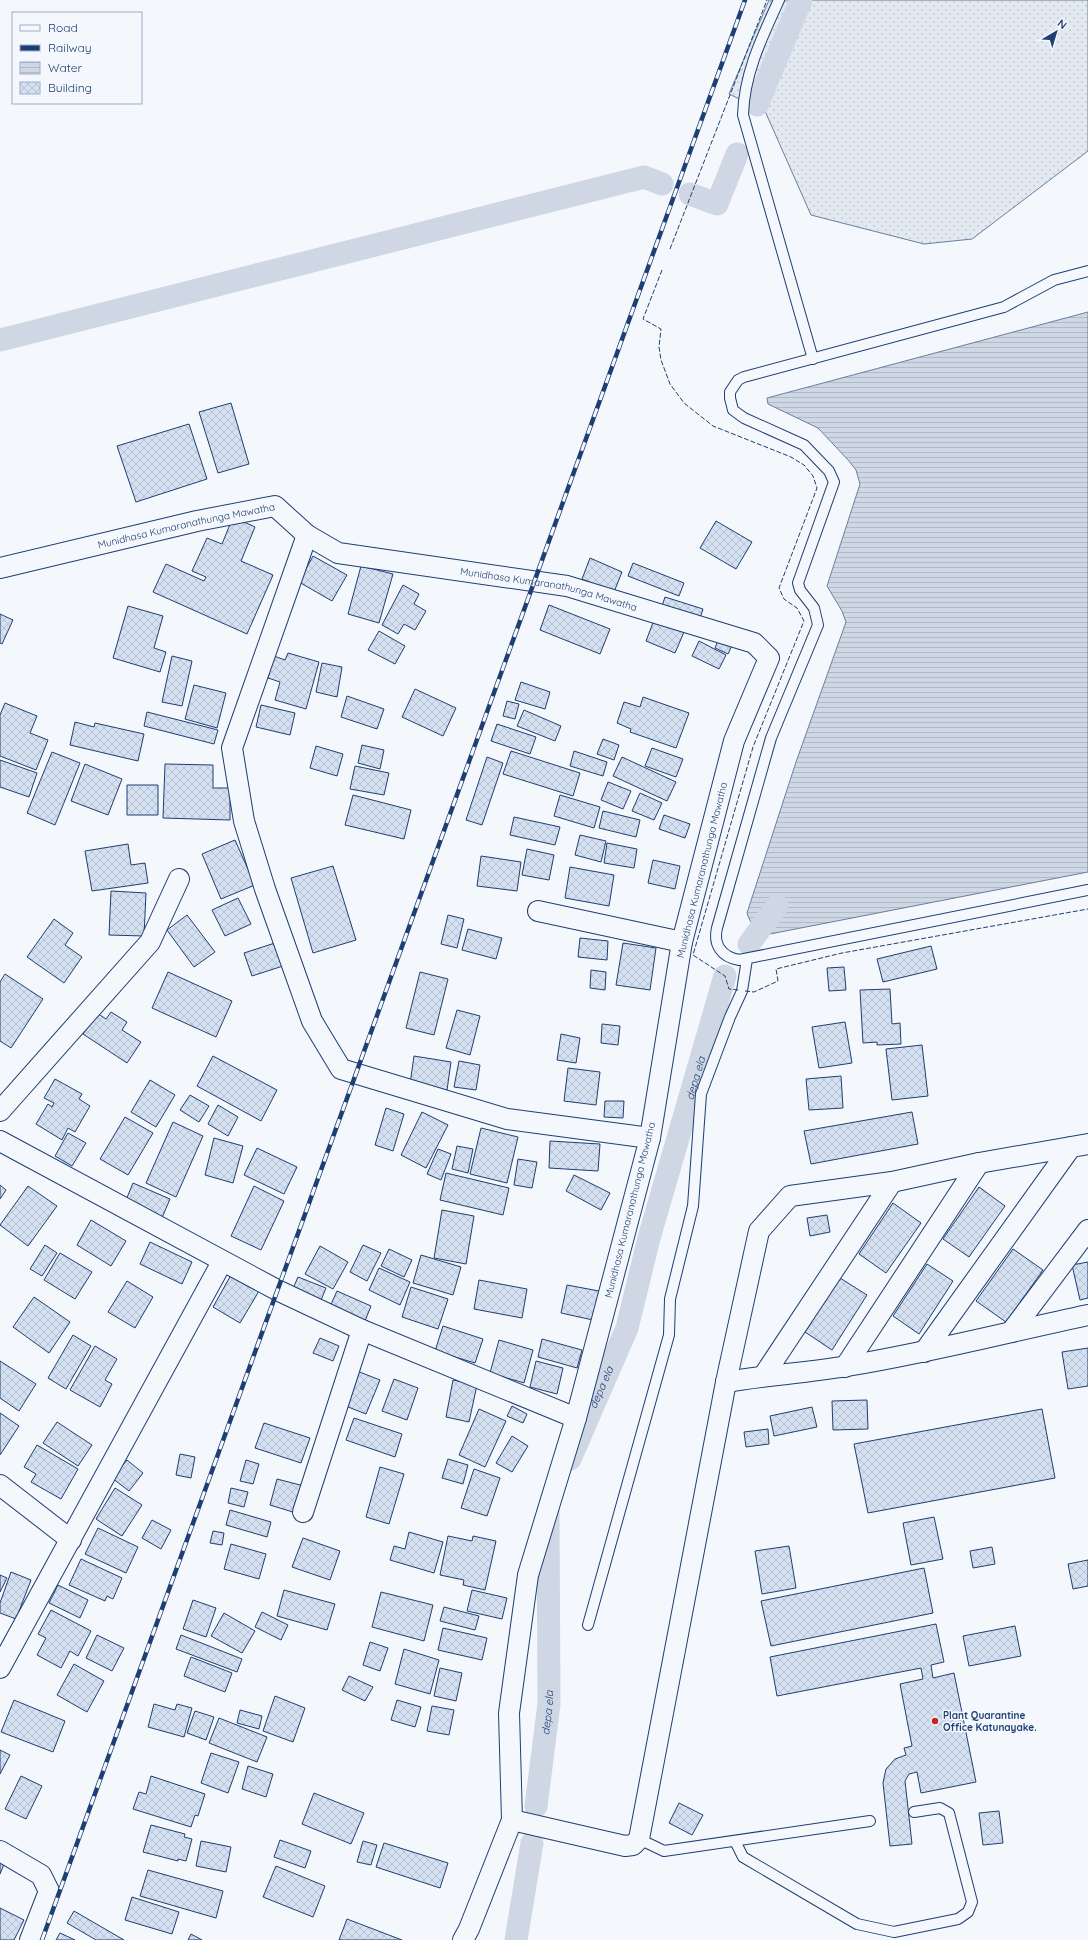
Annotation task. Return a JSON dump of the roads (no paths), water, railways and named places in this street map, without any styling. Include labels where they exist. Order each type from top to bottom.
[{"type":"street","name":"Munidhasa Kumaranathunga Mawatha","points":[[0,568],[197,521],[275,506],[307,535],[338,553],[567,586],[754,643],[769,658],[734,741],[682,942],[650,1138],[576,1418],[528,1575],[509,1713],[512,1820],[469,1929],[463,1940]]},
{"type":"street","points":[[307,535],[232,748],[244,821],[265,889],[312,1021],[341,1068],[506,1119],[650,1138]]},
{"type":"street","points":[[0,1111],[150,942],[179,879]]},
{"type":"street","points":[[538,911],[682,942]]},
{"type":"street","points":[[0,1141],[222,1262],[277,1290],[362,1330],[576,1418]]},
{"type":"street","points":[[512,1820],[625,1846],[633,1845],[639,1839],[726,1382],[759,1231],[790,1196],[892,1182],[979,1163],[1080,1145]]},
{"type":"street","points":[[924,1352],[1080,1145]]},
{"type":"street","points":[[845,1367],[979,1163]]},
{"type":"street","points":[[764,1375],[892,1182]]},
{"type":"street","points":[[1011,1332],[1088,1230]]},
{"type":"street","points":[[0,1668],[222,1262]]},
{"type":"street","points":[[726,1382],[764,1375],[845,1367],[924,1352],[1088,1315]]},
{"type":"street","points":[[303,1512],[362,1330]]},
{"type":"street","points":[[0,1485],[71,1540]]},
{"type":"street","points":[[0,1850],[42,1874],[48,1891],[30,1940]]},
{"type":"lane","points":[[779,0],[761,39],[750,70],[743,96],[743,115],[813,359]]},
{"type":"lane","points":[[1088,271],[1054,280],[1004,307],[744,377],[733,386],[730,398],[733,410],[737,415],[804,445],[829,471],[834,482],[798,583],[800,590],[814,608],[818,625],[771,738],[715,935],[716,942],[724,954],[731,959],[739,960],[1088,890]]},
{"type":"lane","points":[[588,1625],[669,1335],[670,1299],[693,1206],[701,1094],[730,1017],[742,991],[747,959]]},
{"type":"lane","points":[[735,1841],[743,1857],[857,1924],[894,1932],[958,1919],[968,1912],[972,1902],[950,1814],[940,1808],[914,1812]]},
{"type":"lane","points":[[639,1839],[664,1851],[870,1821]]},
{"type":"water","points":[[1088,312],[1088,872],[770,934],[761,931],[750,921],[747,913],[796,762],[846,622],[842,611],[827,586],[860,484],[856,470],[818,428],[768,404],[767,398]]},
{"type":"waterway","points":[[757,105],[801,0]]},
{"type":"waterway","points":[[690,194],[717,204],[737,154]]},
{"type":"waterway","points":[[0,340],[644,177],[662,184]]},
{"type":"waterway","name":"depa ela","points":[[749,944],[777,906]]},
{"type":"waterway","name":"depa ela","points":[[570,1459],[627,1328],[649,1238],[725,976]]},
{"type":"waterway","name":"depa ela","points":[[536,1806],[549,1704],[548,1512]]},
{"type":"waterway","name":"depa ela","points":[[516,1940],[532,1843]]},
{"type":"railway","points":[[42,1940],[745,0]]},
{"type":"place","name":"Plant Quarantine Office Katunayake.","points":[[935,1721]]}]
